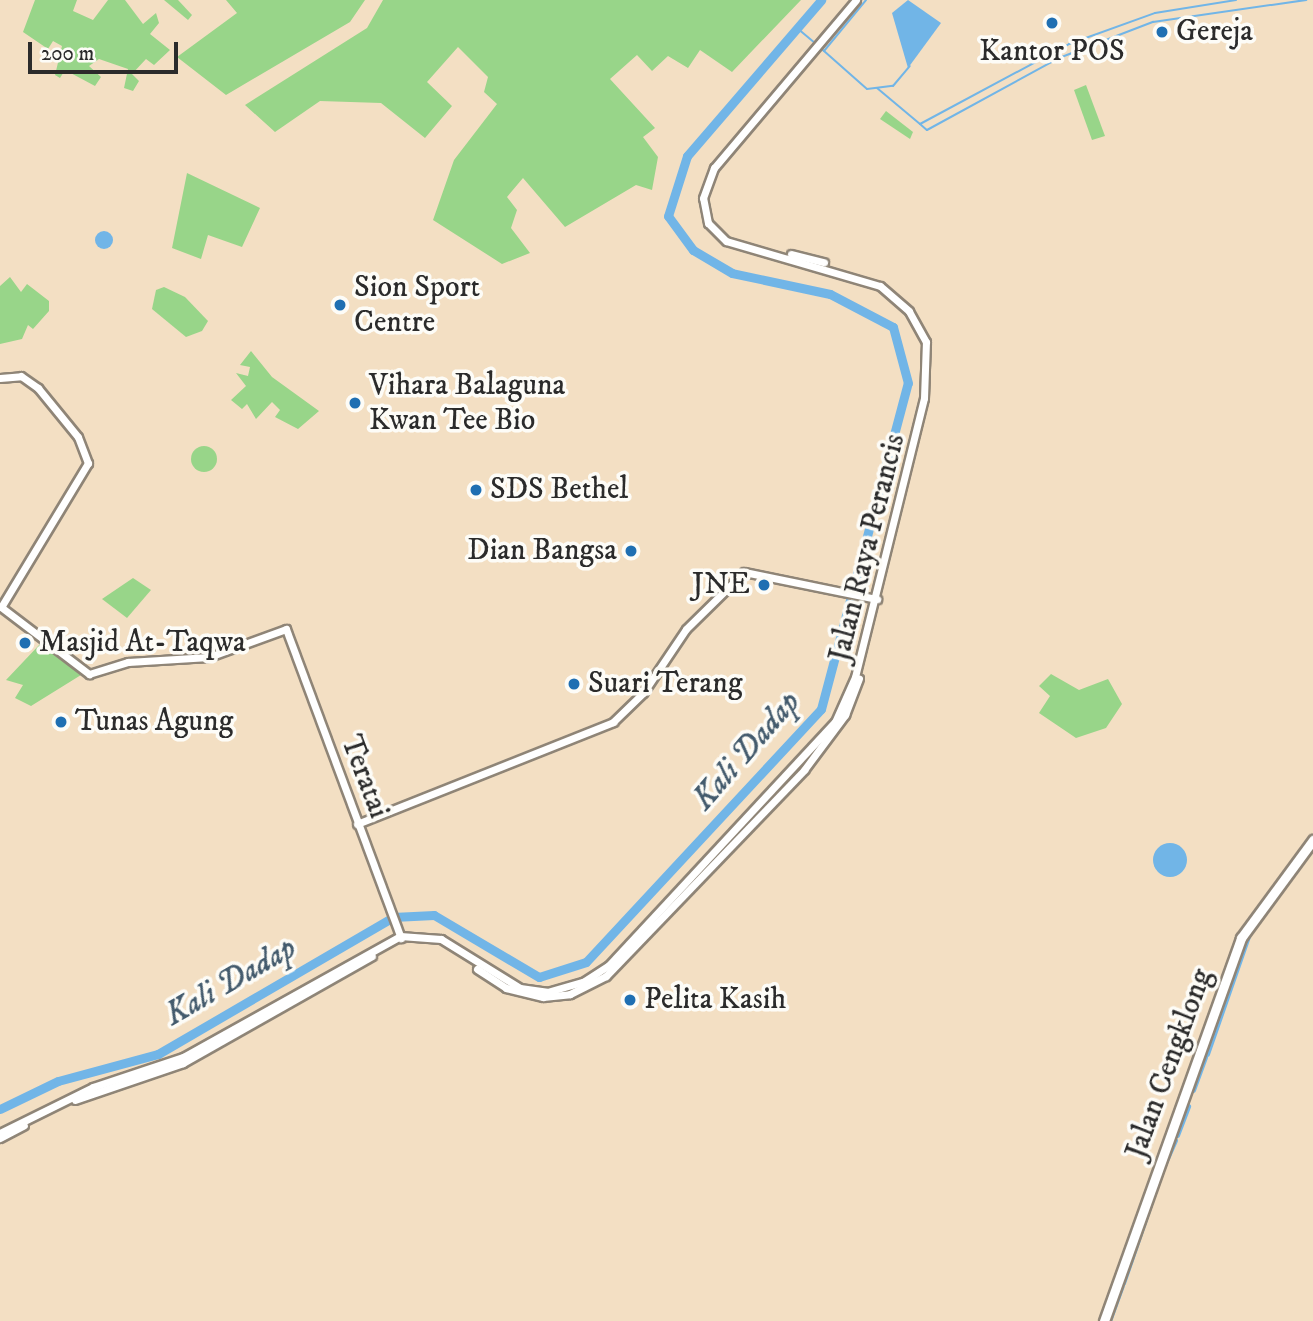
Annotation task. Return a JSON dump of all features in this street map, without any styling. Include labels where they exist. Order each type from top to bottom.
[{"type":"main road","name":"Jalan Cengklong","points":[[1104,1321],[1241,938],[1313,840]]},
{"type":"street","name":"Jalan Raya Perancis","points":[[401,937],[442,944],[506,988],[531,996],[570,994],[606,976],[839,724],[860,677],[872,597],[927,386],[924,335],[909,311],[880,286],[720,237],[704,211],[710,176],[853,0]]},
{"type":"street","points":[[0,378],[21,376],[38,388],[78,437],[88,463],[1,607]]},
{"type":"street","points":[[357,824],[613,722],[643,693],[686,629],[744,572],[872,597]]},
{"type":"street","name":"Teratai","points":[[1,607],[89,674],[128,662],[209,657],[286,629],[401,937]]},
{"type":"street","points":[[0,1133],[36,1116],[183,1063],[401,937]]},
{"type":"street","points":[[0,1138],[36,1116]]},
{"type":"green space","points":[[35,0],[77,0],[73,11],[93,20],[108,0],[125,0],[143,24],[156,13],[159,23],[150,34],[170,50],[154,65],[146,59],[132,74],[139,81],[133,91],[124,88],[128,69],[99,59],[89,66],[101,77],[95,86],[65,70],[60,78],[55,75],[62,46],[53,41],[48,49],[23,32]]},
{"type":"green space","points":[[164,0],[178,0],[192,15],[188,20]]},
{"type":"green space","points":[[226,0],[365,0],[350,22],[226,95],[177,57],[237,13]]},
{"type":"green space","points":[[383,0],[801,0],[732,72],[700,50],[688,68],[668,56],[652,71],[637,55],[610,79],[655,128],[643,137],[658,157],[652,190],[636,185],[565,227],[523,178],[507,197],[517,210],[511,228],[530,253],[502,264],[433,220],[454,160],[497,104],[484,92],[488,77],[458,47],[427,82],[452,106],[425,138],[381,103],[320,101],[275,132],[245,105],[367,28]]},
{"type":"green space","points":[[1086,85],[1105,136],[1092,140],[1074,90]]},
{"type":"green space","points":[[886,111],[913,132],[910,139],[880,119]]},
{"type":"green space","points":[[187,173],[260,208],[242,247],[208,235],[201,259],[172,248]]},
{"type":"green space","points":[[10,277],[21,292],[27,284],[49,301],[49,311],[33,329],[28,325],[22,339],[0,344],[0,286]]},
{"type":"green space","points":[[164,287],[185,297],[208,321],[202,331],[186,337],[152,309],[156,290]]},
{"type":"green space","points":[[251,351],[272,377],[319,411],[298,429],[275,417],[280,410],[272,402],[256,419],[247,404],[242,409],[231,400],[246,386],[236,373],[248,376],[250,367],[240,365]]},
{"type":"green space","points":[[204,446],[213,450],[217,459],[213,468],[204,472],[195,468],[191,459],[195,450]]},
{"type":"green space","points":[[133,578],[151,590],[127,618],[102,599]]},
{"type":"green space","points":[[41,643],[81,675],[31,706],[15,698],[23,685],[6,680]]},
{"type":"green space","points":[[1051,674],[1079,690],[1108,679],[1122,704],[1106,728],[1076,738],[1039,713],[1050,696],[1039,686]]},
{"type":"water","points":[[908,0],[941,23],[908,68],[892,13]]},
{"type":"water","points":[[104,231],[112,236],[113,240],[108,248],[104,249],[96,244],[95,240],[100,232]]},
{"type":"water","points":[[1170,843],[1182,848],[1187,860],[1182,872],[1170,877],[1158,872],[1153,860],[1158,848]]},
{"type":"waterway","name":"Kali Dadap","points":[[0,1109],[58,1081],[158,1054],[393,917],[434,915],[539,977],[586,962],[821,709],[908,383],[893,327],[830,294],[732,273],[693,250],[668,216],[687,156],[821,0]]},
{"type":"waterway","points":[[819,47],[824,51],[866,0]]},
{"type":"waterway","points":[[877,88],[920,124],[1069,44],[1155,13],[1236,0]]},
{"type":"waterway","points":[[920,124],[927,130],[1059,58],[1153,22],[1306,0]]},
{"type":"waterway","points":[[797,28],[815,43]]},
{"type":"waterway","points":[[824,51],[867,89],[893,86],[910,66]]},
{"type":"waterway","points":[[1207,1054],[1251,928]]},
{"type":"waterway","points":[[1193,1090],[1205,1057]]},
{"type":"waterway","points":[[1177,1135],[1188,1106]]},
{"type":"waterway","points":[[1164,1165],[1175,1140]]},
{"type":"waterway","points":[[1123,1283],[1152,1199]]},
{"type":"waterway","points":[[1109,1321],[1122,1286]]},
{"type":"place","name":"Kantor POS","points":[[1052,23]]},
{"type":"place","name":"Gereja","points":[[1162,32]]},
{"type":"place","name":"Sion Sport Centre","points":[[340,305]]},
{"type":"place","name":"Vihara Balaguna Kwan Tee Bio","points":[[355,403]]},
{"type":"place","name":"SDS Bethel","points":[[476,490]]},
{"type":"place","name":"Dian Bangsa","points":[[631,551]]},
{"type":"place","name":"JNE","points":[[764,585]]},
{"type":"place","name":"Masjid At-Taqwa","points":[[25,643]]},
{"type":"place","name":"Suari Terang","points":[[574,684]]},
{"type":"place","name":"Tunas Agung","points":[[61,722]]},
{"type":"place","name":"Pelita Kasih","points":[[630,1000]]}]
